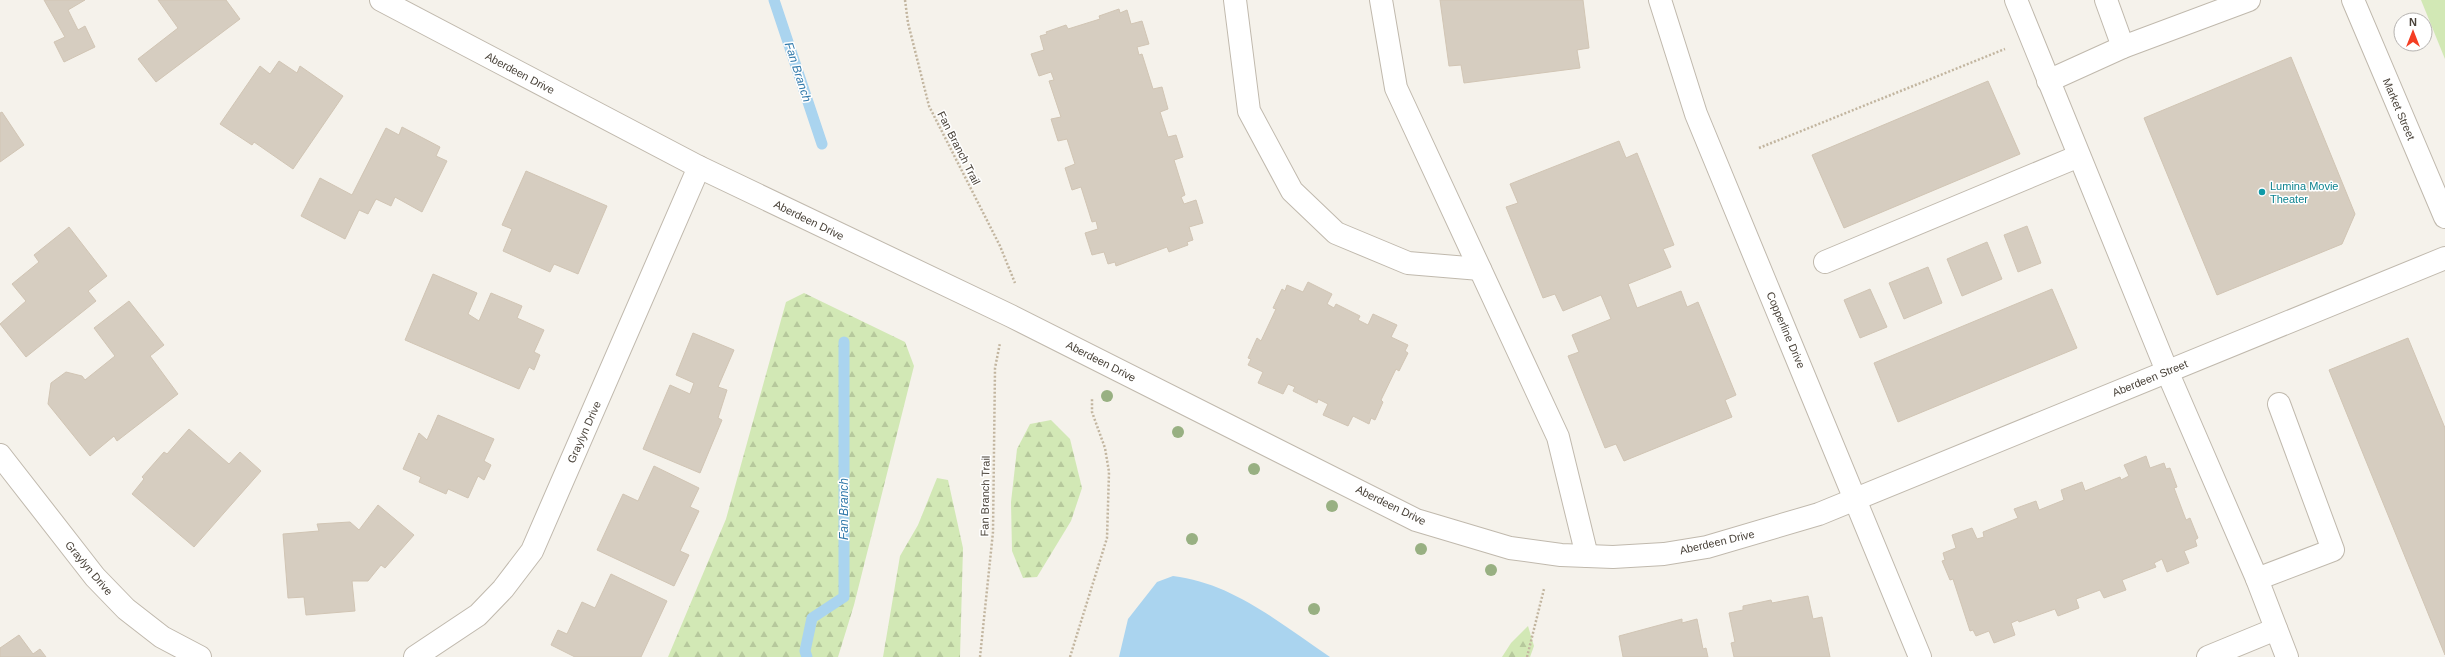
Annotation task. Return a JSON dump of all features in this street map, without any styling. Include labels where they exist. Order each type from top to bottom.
[{"type":"street","name":"Aberdeen Drive","points":[[381,0],[699,167],[1011,316],[1416,520],[1510,548],[1561,555],[1612,557],[1664,554],[1707,547],[1784,525],[1856,500]]},
{"type":"street","points":[[1235,0],[1250,111],[1292,191],[1336,233],[1408,263],[1480,269]]},
{"type":"street","points":[[1381,0],[1396,88],[1558,437],[1587,556]]},
{"type":"street","name":"Copperline Drive","points":[[1660,0],[1696,114],[1920,657]]},
{"type":"street","points":[[2016,0],[2167,371],[2256,579],[2287,657]]},
{"type":"street","points":[[2106,0],[2123,47]]},
{"type":"street","points":[[2048,81],[2123,47],[2249,0]]},
{"type":"street","name":"Market Street","points":[[2353,0],[2445,217]]},
{"type":"street","points":[[1825,262],[2079,156]]},
{"type":"street","name":"Graylyn Drive","points":[[415,657],[478,614],[503,589],[532,551],[699,167]]},
{"type":"street","name":"Aberdeen Street","points":[[1856,500],[2445,258]]},
{"type":"street","points":[[2256,579],[2333,550],[2279,404]]},
{"type":"street","name":"Graylyn Drive","points":[[0,455],[94,577],[126,609],[162,637],[200,657]]},
{"type":"street","points":[[2208,657],[2276,629]]},
{"type":"path","name":"Fan Branch Trail","points":[[905,0],[908,23],[929,106],[1000,246],[1018,289]]},
{"type":"path","points":[[1758,148],[2031,39]]},
{"type":"path","name":"Fan Branch Trail","points":[[980,657],[992,532],[995,368],[1000,341]]},
{"type":"path","points":[[1070,657],[1107,538],[1109,472],[1105,448],[1092,412],[1092,399]]},
{"type":"path","points":[[1527,657],[1544,589]]},
{"type":"green space","points":[[2421,0],[2445,0],[2445,59],[2433,30],[2433,12],[2426,12]]},
{"type":"green space","points":[[804,293],[905,342],[914,366],[854,605],[838,657],[668,657],[726,519],[786,302]]},
{"type":"green space","points":[[1051,420],[1070,439],[1082,488],[1071,521],[1037,577],[1023,578],[1012,551],[1011,502],[1017,449],[1030,424]]},
{"type":"green space","points":[[937,478],[948,480],[963,548],[960,657],[883,657],[900,556],[918,525]]},
{"type":"green space","points":[[1528,626],[1534,646],[1530,657],[1502,657],[1511,643]]},
{"type":"water","points":[[1173,576],[1195,580],[1236,596],[1275,619],[1330,657],[1119,657],[1128,619],[1157,582]]},
{"type":"building","points":[[44,0],[85,0],[68,10],[78,30],[85,26],[95,47],[64,62],[54,42],[65,37]]},
{"type":"building","points":[[158,0],[226,0],[240,19],[156,82],[138,59],[178,28]]},
{"type":"building","points":[[1440,0],[1583,0],[1589,48],[1577,50],[1580,68],[1464,83],[1461,65],[1449,66]]},
{"type":"building","points":[[1119,9],[1120,13],[1127,10],[1131,24],[1142,21],[1149,44],[1137,47],[1139,55],[1142,54],[1153,89],[1162,87],[1168,109],[1160,112],[1168,137],[1176,135],[1183,157],[1174,160],[1185,195],[1181,197],[1184,204],[1196,200],[1203,223],[1189,227],[1193,240],[1187,242],[1188,245],[1169,252],[1167,247],[1116,266],[1115,262],[1108,264],[1104,252],[1092,255],[1085,233],[1098,229],[1096,221],[1092,222],[1081,187],[1072,190],[1065,168],[1075,164],[1067,139],[1058,141],[1051,119],[1061,117],[1049,81],[1054,80],[1051,72],[1039,76],[1031,54],[1044,50],[1040,36],[1047,34],[1046,32],[1066,25],[1068,29],[1100,19],[1099,16]]},
{"type":"building","points":[[2291,57],[2355,214],[2342,244],[2217,295],[2144,118]]},
{"type":"building","points":[[279,61],[297,73],[300,66],[343,96],[293,169],[254,142],[252,145],[220,124],[260,66],[270,74]]},
{"type":"building","points":[[1988,81],[2020,154],[1844,228],[1812,155]]},
{"type":"building","points":[[2,112],[24,145],[0,162],[0,113]]},
{"type":"building","points":[[402,127],[440,147],[436,156],[447,161],[422,212],[395,197],[391,206],[376,199],[368,214],[359,210],[345,239],[301,216],[320,178],[352,195],[386,128],[399,135]]},
{"type":"building","points":[[1619,141],[1626,158],[1637,153],[1674,245],[1663,249],[1671,267],[1628,284],[1637,308],[1681,291],[1687,307],[1698,302],[1736,395],[1725,400],[1732,417],[1624,461],[1616,444],[1605,448],[1568,356],[1579,352],[1572,335],[1611,319],[1601,295],[1563,311],[1555,294],[1543,298],[1506,207],[1518,203],[1510,184]]},
{"type":"building","points":[[526,171],[607,206],[578,274],[554,264],[550,272],[503,251],[512,229],[502,225]]},
{"type":"building","points":[[2027,226],[2041,263],[2018,272],[2004,235]]},
{"type":"building","points":[[69,227],[107,276],[88,291],[96,301],[26,357],[0,324],[26,301],[12,284],[39,262],[34,255]]},
{"type":"building","points":[[1987,242],[2002,279],[1962,296],[1947,259]]},
{"type":"building","points":[[1928,267],[1942,303],[1904,319],[1889,283]]},
{"type":"building","points":[[433,274],[477,293],[468,314],[479,321],[491,293],[522,306],[517,318],[544,330],[534,352],[540,355],[534,370],[529,367],[519,389],[405,340]]},
{"type":"building","points":[[1308,282],[1332,294],[1327,304],[1334,308],[1336,304],[1360,316],[1358,320],[1368,325],[1373,314],[1397,325],[1391,337],[1408,345],[1405,351],[1408,353],[1399,371],[1396,369],[1381,400],[1383,402],[1375,420],[1371,418],[1369,424],[1353,416],[1348,426],[1323,415],[1328,404],[1318,399],[1317,403],[1293,391],[1295,387],[1288,384],[1283,394],[1258,383],[1263,372],[1248,365],[1251,359],[1248,358],[1257,338],[1261,341],[1276,309],[1273,308],[1282,289],[1285,291],[1287,285],[1303,292]]},
{"type":"building","points":[[1870,289],[1887,327],[1860,338],[1844,300]]},
{"type":"building","points":[[2052,289],[2077,348],[1898,422],[1874,363]]},
{"type":"building","points":[[129,301],[164,345],[150,356],[178,394],[117,441],[114,436],[90,456],[48,404],[51,383],[66,372],[82,376],[85,380],[115,356],[94,328]]},
{"type":"building","points":[[693,333],[734,350],[718,387],[727,390],[718,418],[722,420],[700,473],[643,449],[670,385],[690,394],[694,383],[676,375]]},
{"type":"building","points":[[2408,338],[2445,428],[2445,655],[2329,370]]},
{"type":"building","points":[[438,415],[494,439],[484,461],[491,465],[484,480],[478,476],[468,498],[448,489],[446,494],[419,482],[421,477],[403,469],[419,433],[427,440]]},
{"type":"building","points":[[189,429],[229,464],[240,452],[261,471],[194,547],[132,494],[144,479],[142,477],[164,452],[167,454]]},
{"type":"building","points":[[2146,456],[2150,468],[2164,463],[2166,469],[2170,468],[2177,487],[2174,488],[2186,520],[2190,518],[2198,538],[2195,540],[2197,546],[2184,551],[2189,563],[2167,572],[2162,559],[2154,563],[2156,567],[2122,580],[2126,590],[2104,598],[2100,590],[2076,599],[2079,608],[2058,616],[2055,609],[2019,622],[2018,620],[2011,623],[2015,635],[1994,643],[1989,631],[1976,636],[1973,630],[1970,631],[1953,579],[1950,580],[1942,561],[1945,560],[1943,553],[1956,548],[1952,535],[1972,528],[1977,539],[1984,537],[1983,532],[2018,518],[2014,509],[2036,501],[2039,510],[2064,500],[2061,490],[2082,482],[2085,491],[2120,477],[2121,480],[2129,476],[2124,465]]},
{"type":"building","points":[[654,466],[699,488],[690,507],[699,511],[680,551],[689,555],[674,586],[597,550],[623,494],[638,501]]},
{"type":"building","points":[[378,505],[414,535],[385,568],[381,565],[368,581],[352,581],[355,611],[306,615],[304,597],[288,598],[283,534],[319,531],[317,524],[350,522],[359,530]]},
{"type":"building","points":[[611,574],[667,601],[641,657],[575,657],[551,645],[558,630],[567,634],[582,602],[595,608]]},
{"type":"building","points":[[1808,596],[1813,619],[1822,617],[1830,657],[1734,657],[1731,643],[1735,642],[1729,613],[1743,610],[1743,606],[1771,600],[1772,603]]},
{"type":"building","points":[[1682,619],[1682,623],[1697,619],[1703,649],[1706,648],[1708,657],[1623,657],[1619,636]]},
{"type":"building","points":[[19,635],[33,654],[40,649],[46,657],[0,657],[0,648]]},
{"type":"waterway","name":"Fan Branch","points":[[774,0],[822,144]]},
{"type":"waterway","name":"Fan Branch","points":[[807,657],[805,651],[812,618],[844,597],[844,342]]},
{"type":"place","name":"Lumina Movie Theater","points":[[2262,192]]}]
